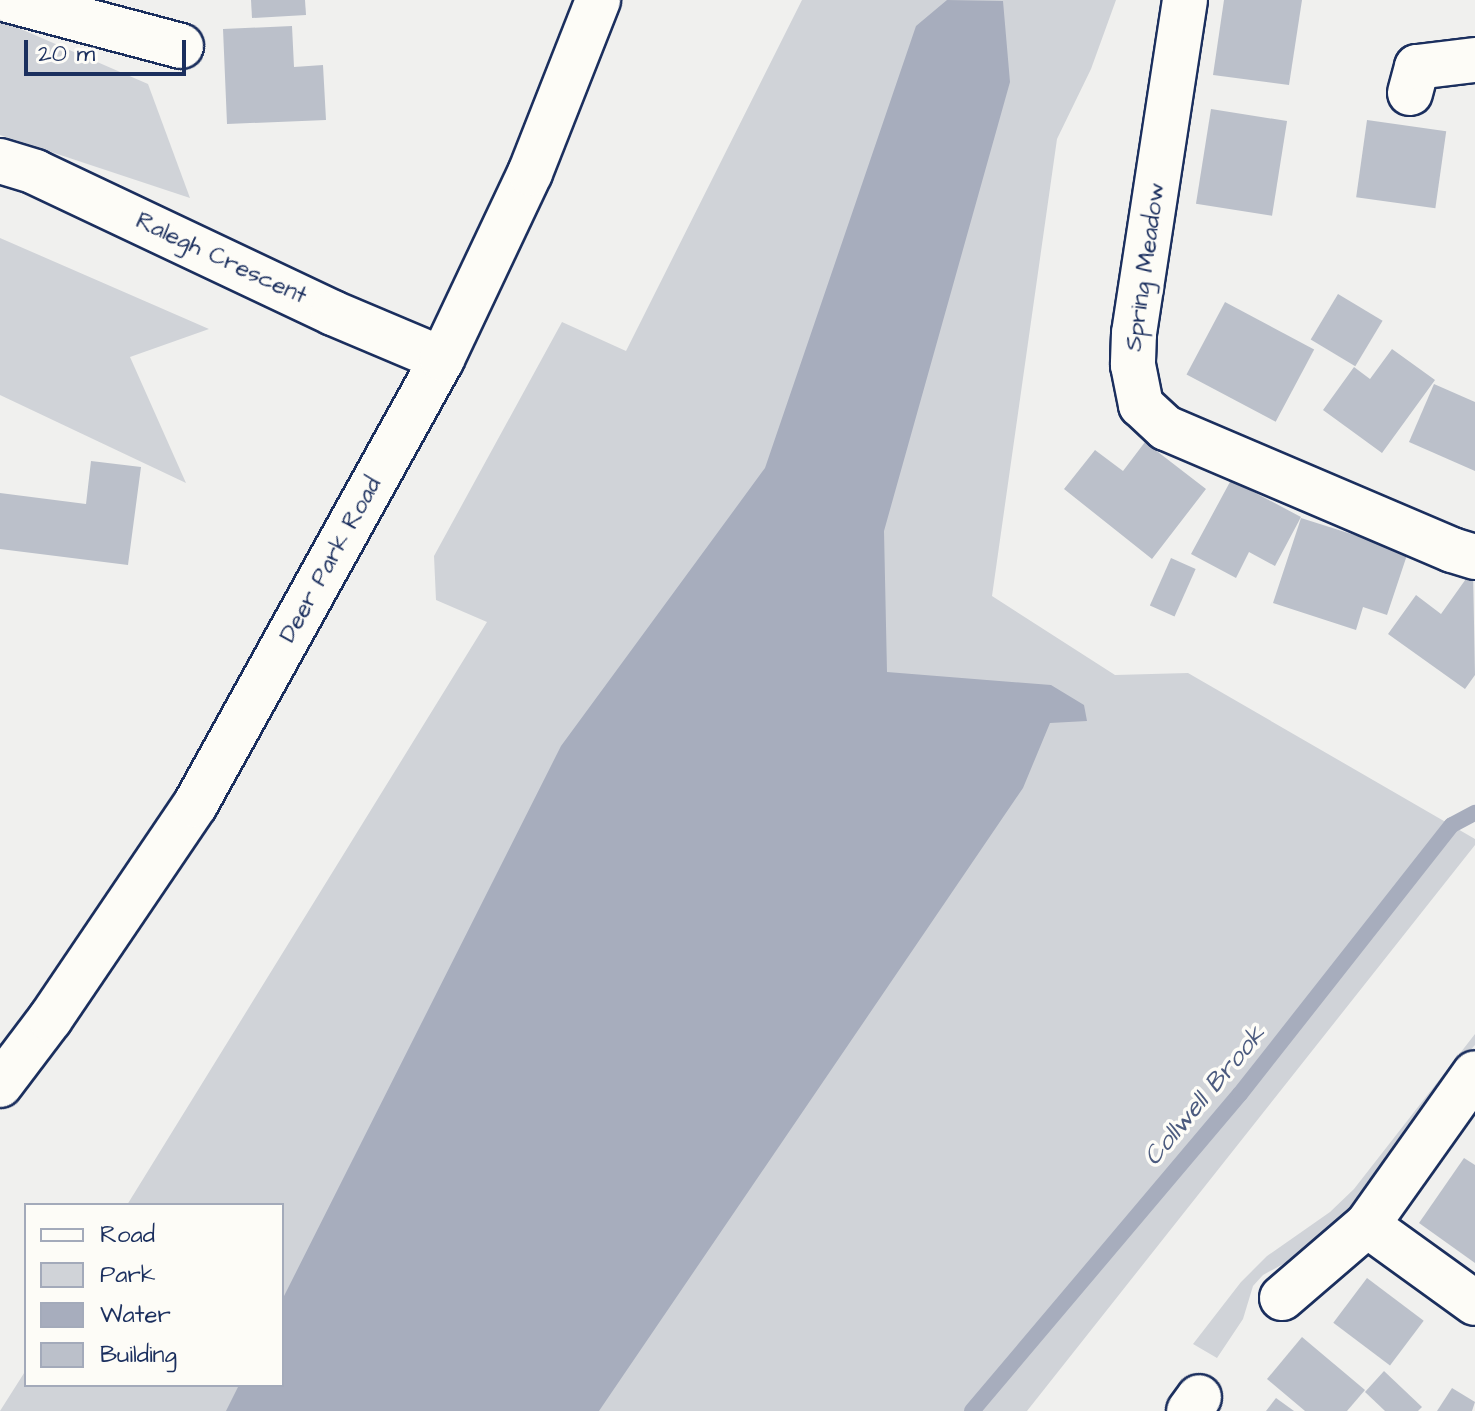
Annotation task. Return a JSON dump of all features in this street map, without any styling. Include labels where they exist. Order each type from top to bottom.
[{"type":"street","points":[[8,0],[181,46]]},
{"type":"street","name":"Deer Park Road","points":[[0,1085],[50,1019],[195,805],[442,359],[530,173],[598,0]]},
{"type":"street","name":"Spring Meadow","points":[[1185,0],[1134,333],[1133,365],[1141,405],[1166,428],[1452,550],[1475,557]]},
{"type":"street","points":[[1410,93],[1417,67],[1475,60]]},
{"type":"street","name":"Ralegh Crescent","points":[[0,161],[35,172],[333,313],[442,359]]},
{"type":"street","points":[[1282,1298],[1367,1225],[1475,1073]]},
{"type":"street","points":[[1367,1225],[1475,1303]]},
{"type":"green space","points":[[802,0],[1116,0],[1091,69],[1057,139],[992,596],[1115,675],[1188,673],[1475,839],[1475,845],[1027,1411],[0,1411],[24,1373],[24,1387],[284,1387],[284,1203],[128,1203],[487,622],[436,600],[434,556],[562,322],[626,351]]},
{"type":"green space","points":[[0,20],[148,84],[190,198],[0,135]]},
{"type":"green space","points":[[0,238],[209,329],[130,357],[186,483],[0,395]]},
{"type":"green space","points":[[1475,1034],[1475,1045],[1450,1072],[1344,1215],[1303,1253],[1263,1275],[1253,1286],[1243,1319],[1217,1358],[1193,1344],[1241,1282],[1267,1256],[1330,1212],[1354,1189]]},
{"type":"water","points":[[947,0],[1003,1],[1010,82],[884,531],[887,672],[1051,685],[1084,705],[1087,721],[1050,723],[1023,788],[599,1411],[226,1411],[238,1387],[284,1387],[284,1296],[561,746],[765,468],[916,26]]},
{"type":"building","points":[[251,0],[305,0],[306,15],[252,18]]},
{"type":"building","points":[[1224,0],[1302,0],[1289,85],[1213,75]]},
{"type":"building","points":[[292,26],[294,67],[323,65],[326,120],[227,124],[223,29]]},
{"type":"building","points":[[1211,109],[1287,121],[1272,216],[1196,204]]},
{"type":"building","points":[[1367,120],[1446,131],[1435,208],[1356,197]]},
{"type":"building","points":[[1338,294],[1383,321],[1355,366],[1311,339]]},
{"type":"building","points":[[1225,302],[1314,349],[1276,422],[1187,374]]},
{"type":"building","points":[[1392,349],[1435,380],[1382,453],[1323,410],[1354,367],[1370,379]]},
{"type":"building","points":[[1434,384],[1475,402],[1475,471],[1409,442]]},
{"type":"building","points":[[1145,442],[1206,489],[1152,559],[1064,489],[1095,450],[1123,471]]},
{"type":"building","points":[[91,461],[141,467],[128,565],[0,549],[0,493],[86,504]]},
{"type":"building","points":[[1231,480],[1301,517],[1275,566],[1249,552],[1236,578],[1191,554]]},
{"type":"building","points":[[1301,518],[1408,552],[1387,615],[1363,607],[1356,630],[1273,603]]},
{"type":"building","points":[[1171,558],[1196,569],[1175,616],[1150,606]]},
{"type":"building","points":[[1473,569],[1475,675],[1465,689],[1388,634],[1416,595],[1441,614]]},
{"type":"building","points":[[1464,1158],[1475,1165],[1475,1263],[1419,1223]]},
{"type":"building","points":[[1367,1278],[1424,1321],[1390,1365],[1333,1323]]},
{"type":"building","points":[[1302,1337],[1365,1390],[1347,1411],[1305,1411],[1267,1379]]},
{"type":"building","points":[[1384,1371],[1422,1407],[1418,1411],[1385,1411],[1365,1392]]},
{"type":"building","points":[[1452,1388],[1475,1402],[1472,1411],[1437,1411]]},
{"type":"building","points":[[1276,1398],[1294,1411],[1266,1411]]},
{"type":"waterway","name":"Collwell Brook","points":[[972,1411],[1240,1094],[1452,825],[1475,813]]}]
